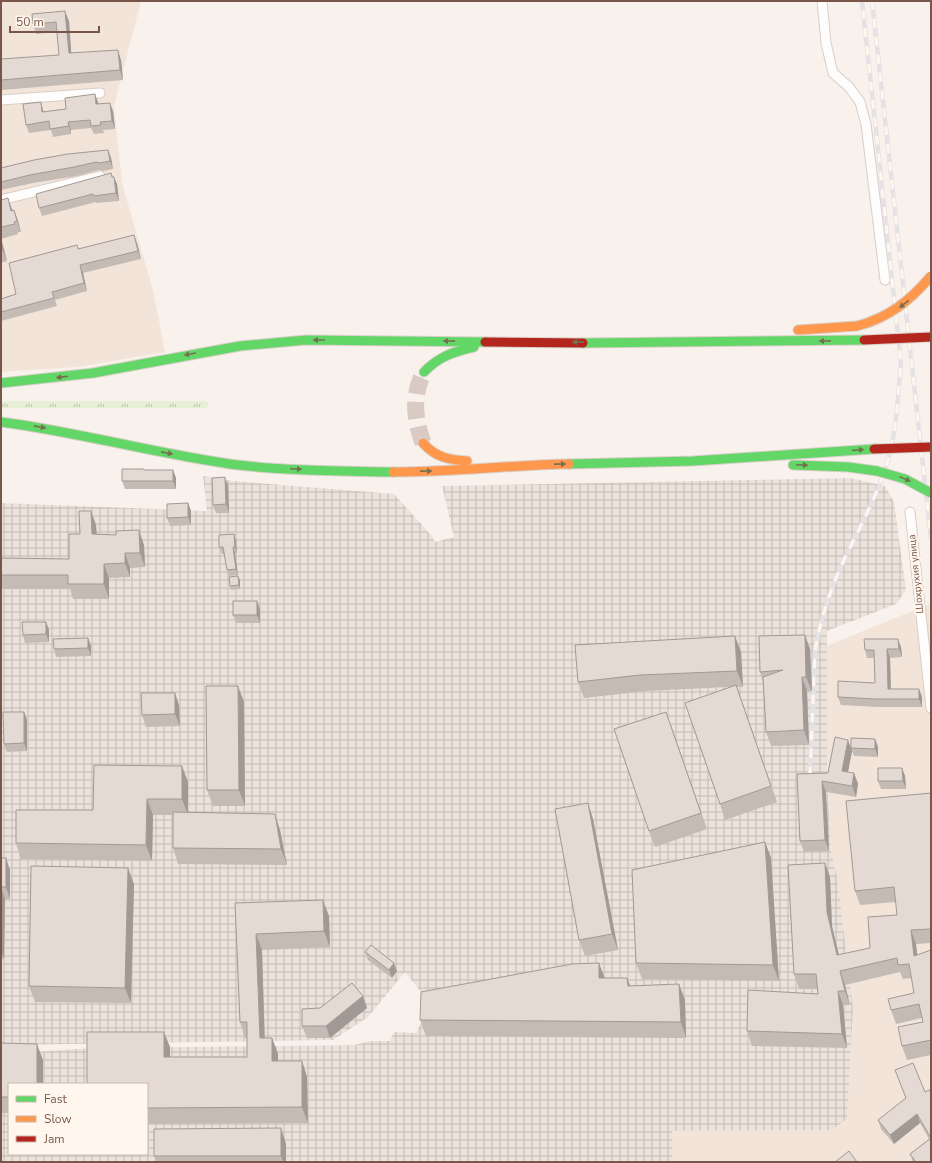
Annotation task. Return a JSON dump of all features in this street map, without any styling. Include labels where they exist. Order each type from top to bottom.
[{"type":"highway","points":[[617,343],[857,326],[874,321],[895,311],[915,295],[931,276]]},
{"type":"highway","points":[[1,383],[93,373],[240,346],[306,340],[617,343],[864,340],[931,337]]},
{"type":"highway","points":[[424,372],[432,363],[452,353],[463,349],[502,342]]},
{"type":"highway","points":[[1,422],[33,426],[177,455],[231,464],[280,469],[427,472],[521,465],[693,461],[874,449],[931,447]]},
{"type":"highway","points":[[423,443],[436,455],[448,459],[521,465]]},
{"type":"highway","points":[[693,461],[828,466],[877,470],[908,480],[931,493]]},
{"type":"street","points":[[822,1],[826,43],[833,74],[849,86],[860,102],[866,124],[885,280]]},
{"type":"street","points":[[1,100],[100,93]]},
{"type":"street","points":[[1,200],[100,176]]},
{"type":"street","name":"Шохрухия улица","points":[[910,512],[931,708]]},
{"type":"shaded area","points":[[1,1],[141,1],[114,106],[122,183],[154,294],[165,352],[78,367],[1,372]]},
{"type":"shaded area","points":[[203,476],[233,481],[394,494],[432,536],[435,542],[454,537],[442,486],[850,478],[885,486],[894,502],[906,590],[896,604],[827,631],[827,780],[831,852],[837,877],[853,1008],[847,1119],[832,1130],[672,1131],[672,1162],[1,1162],[1,1054],[93,1048],[354,1045],[372,1041],[390,1041],[394,1032],[416,1033],[424,1017],[425,997],[405,972],[368,1017],[333,1040],[1,1045],[1,503],[207,511]]},
{"type":"shaded area","points":[[930,604],[931,1162],[672,1162],[672,1131],[832,1130],[847,1119],[853,1008],[837,877],[831,852],[827,780],[826,646]]},
{"type":"green space","points":[[1,401],[206,401],[209,404],[206,408],[1,408]]},
{"type":"building","points":[[65,11],[69,53],[118,50],[120,70],[1,80],[1,59],[59,55],[56,22],[33,24],[32,14]]},
{"type":"building","points":[[95,94],[96,104],[110,103],[112,121],[100,122],[101,125],[91,126],[90,120],[68,122],[69,126],[50,129],[49,121],[26,125],[23,104],[41,102],[42,112],[66,109],[65,98]]},
{"type":"building","points":[[108,150],[110,161],[100,163],[96,162],[1,182],[1,168],[68,154]]},
{"type":"building","points":[[111,173],[112,177],[114,177],[116,193],[94,196],[93,194],[39,208],[36,194]]},
{"type":"building","points":[[8,198],[11,211],[14,210],[17,221],[14,222],[15,224],[1,227],[1,200]]},
{"type":"building","points":[[134,235],[138,251],[80,265],[84,283],[52,292],[54,298],[1,312],[1,299],[16,294],[9,263],[77,245],[78,249]]},
{"type":"building","points":[[122,469],[173,470],[173,481],[122,481]]},
{"type":"building","points":[[225,477],[226,504],[213,505],[212,478]]},
{"type":"building","points":[[188,503],[188,517],[167,518],[167,504]]},
{"type":"building","points":[[79,511],[91,511],[92,534],[116,535],[116,531],[139,530],[140,553],[125,553],[125,563],[104,564],[104,584],[68,584],[68,575],[1,575],[1,558],[69,559],[69,534],[80,534]]},
{"type":"building","points":[[234,534],[235,547],[233,547],[236,569],[227,570],[223,547],[219,547],[219,535]]},
{"type":"building","points":[[238,576],[239,585],[230,586],[229,577]]},
{"type":"building","points":[[233,601],[257,601],[257,615],[233,615]]},
{"type":"building","points":[[22,622],[46,622],[46,634],[23,635]]},
{"type":"building","points":[[805,635],[806,677],[802,677],[804,730],[766,732],[763,677],[783,670],[760,672],[759,636]]},
{"type":"building","points":[[735,636],[737,671],[640,675],[578,682],[575,645]]},
{"type":"building","points":[[88,638],[88,648],[54,649],[53,639]]},
{"type":"building","points":[[864,639],[898,639],[899,649],[887,649],[888,689],[919,689],[919,699],[838,697],[838,681],[875,683],[874,650],[865,650]]},
{"type":"building","points":[[736,685],[771,786],[720,804],[685,703]]},
{"type":"building","points":[[206,686],[238,686],[239,790],[207,790]]},
{"type":"building","points":[[141,693],[175,693],[175,714],[142,715]]},
{"type":"building","points":[[3,712],[24,712],[24,743],[4,744]]},
{"type":"building","points":[[666,712],[701,813],[649,831],[614,729]]},
{"type":"building","points":[[835,737],[848,740],[842,771],[854,773],[852,786],[822,781],[825,840],[800,841],[797,774],[828,773]]},
{"type":"building","points":[[851,738],[875,739],[875,749],[851,748]]},
{"type":"building","points":[[94,765],[182,766],[182,799],[147,799],[146,845],[16,843],[16,810],[93,810]]},
{"type":"building","points":[[878,768],[902,768],[903,781],[878,781]]},
{"type":"building","points":[[931,793],[931,929],[911,930],[914,956],[931,950],[931,1040],[902,1046],[898,1027],[923,1022],[919,1004],[891,1010],[888,999],[914,993],[909,964],[898,965],[897,958],[840,971],[845,991],[838,991],[842,1034],[747,1031],[748,990],[818,994],[816,974],[794,974],[788,865],[825,863],[827,912],[837,955],[870,948],[868,917],[897,915],[894,887],[855,891],[846,801]]},
{"type":"building","points":[[588,803],[612,934],[579,940],[555,809]]},
{"type":"building","points":[[173,812],[275,814],[281,849],[173,848]]},
{"type":"building","points":[[765,842],[773,965],[636,963],[632,870]]},
{"type":"building","points":[[1,858],[6,858],[6,887],[1,887]]},
{"type":"building","points":[[31,866],[128,868],[125,988],[29,986]]},
{"type":"building","points":[[323,900],[324,931],[256,934],[260,1038],[272,1038],[272,1061],[302,1061],[302,1107],[148,1108],[148,1083],[87,1083],[87,1032],[164,1032],[164,1057],[247,1057],[247,1022],[240,1022],[235,903]]},
{"type":"building","points":[[371,945],[394,963],[389,970],[365,952]]},
{"type":"building","points":[[599,963],[599,978],[627,978],[628,986],[679,984],[681,1022],[420,1020],[421,992],[572,964]]},
{"type":"building","points":[[352,983],[363,996],[326,1026],[302,1026],[302,1009],[320,1008]]},
{"type":"building","points":[[1,1043],[37,1044],[37,1083],[8,1083],[8,1097],[1,1097]]},
{"type":"building","points":[[913,1063],[925,1092],[929,1090],[931,1093],[931,1138],[917,1114],[890,1135],[878,1120],[906,1098],[895,1070]]},
{"type":"building","points":[[281,1128],[281,1156],[154,1156],[154,1129]]},
{"type":"building","points":[[931,1138],[931,1162],[916,1162],[910,1154]]},
{"type":"building","points":[[849,1151],[857,1162],[835,1162]]},
{"type":"tunnel","points":[[423,443],[416,416],[416,398],[420,380],[424,372]]},
{"type":"railway","points":[[810,776],[815,651],[817,640],[826,606],[834,584],[843,562],[874,499],[884,473],[891,447],[895,423],[901,363],[862,1]]},
{"type":"railway","points":[[872,1],[931,539]]},
{"type":"traffic: fast","points":[[1,383],[93,373],[240,346],[306,340],[485,342]]},
{"type":"traffic: fast","points":[[583,343],[864,340]]},
{"type":"traffic: fast","points":[[424,372],[435,362],[447,355],[474,347]]},
{"type":"traffic: fast","points":[[1,422],[58,431],[230,464],[291,469],[393,472]]},
{"type":"traffic: fast","points":[[569,464],[693,461],[874,449]]},
{"type":"traffic: fast","points":[[793,465],[848,467],[877,471]]},
{"type":"traffic: fast","points":[[877,471],[905,479],[931,493]]},
{"type":"traffic: slow","points":[[857,326],[879,318],[907,301],[931,276]]},
{"type":"traffic: slow","points":[[798,330],[857,326]]},
{"type":"traffic: slow","points":[[423,443],[437,455],[454,460],[467,461]]},
{"type":"traffic: slow","points":[[393,472],[569,464]]},
{"type":"traffic: jam","points":[[864,340],[931,337]]},
{"type":"traffic: jam","points":[[485,342],[583,343]]},
{"type":"traffic: jam","points":[[874,449],[931,447]]}]
